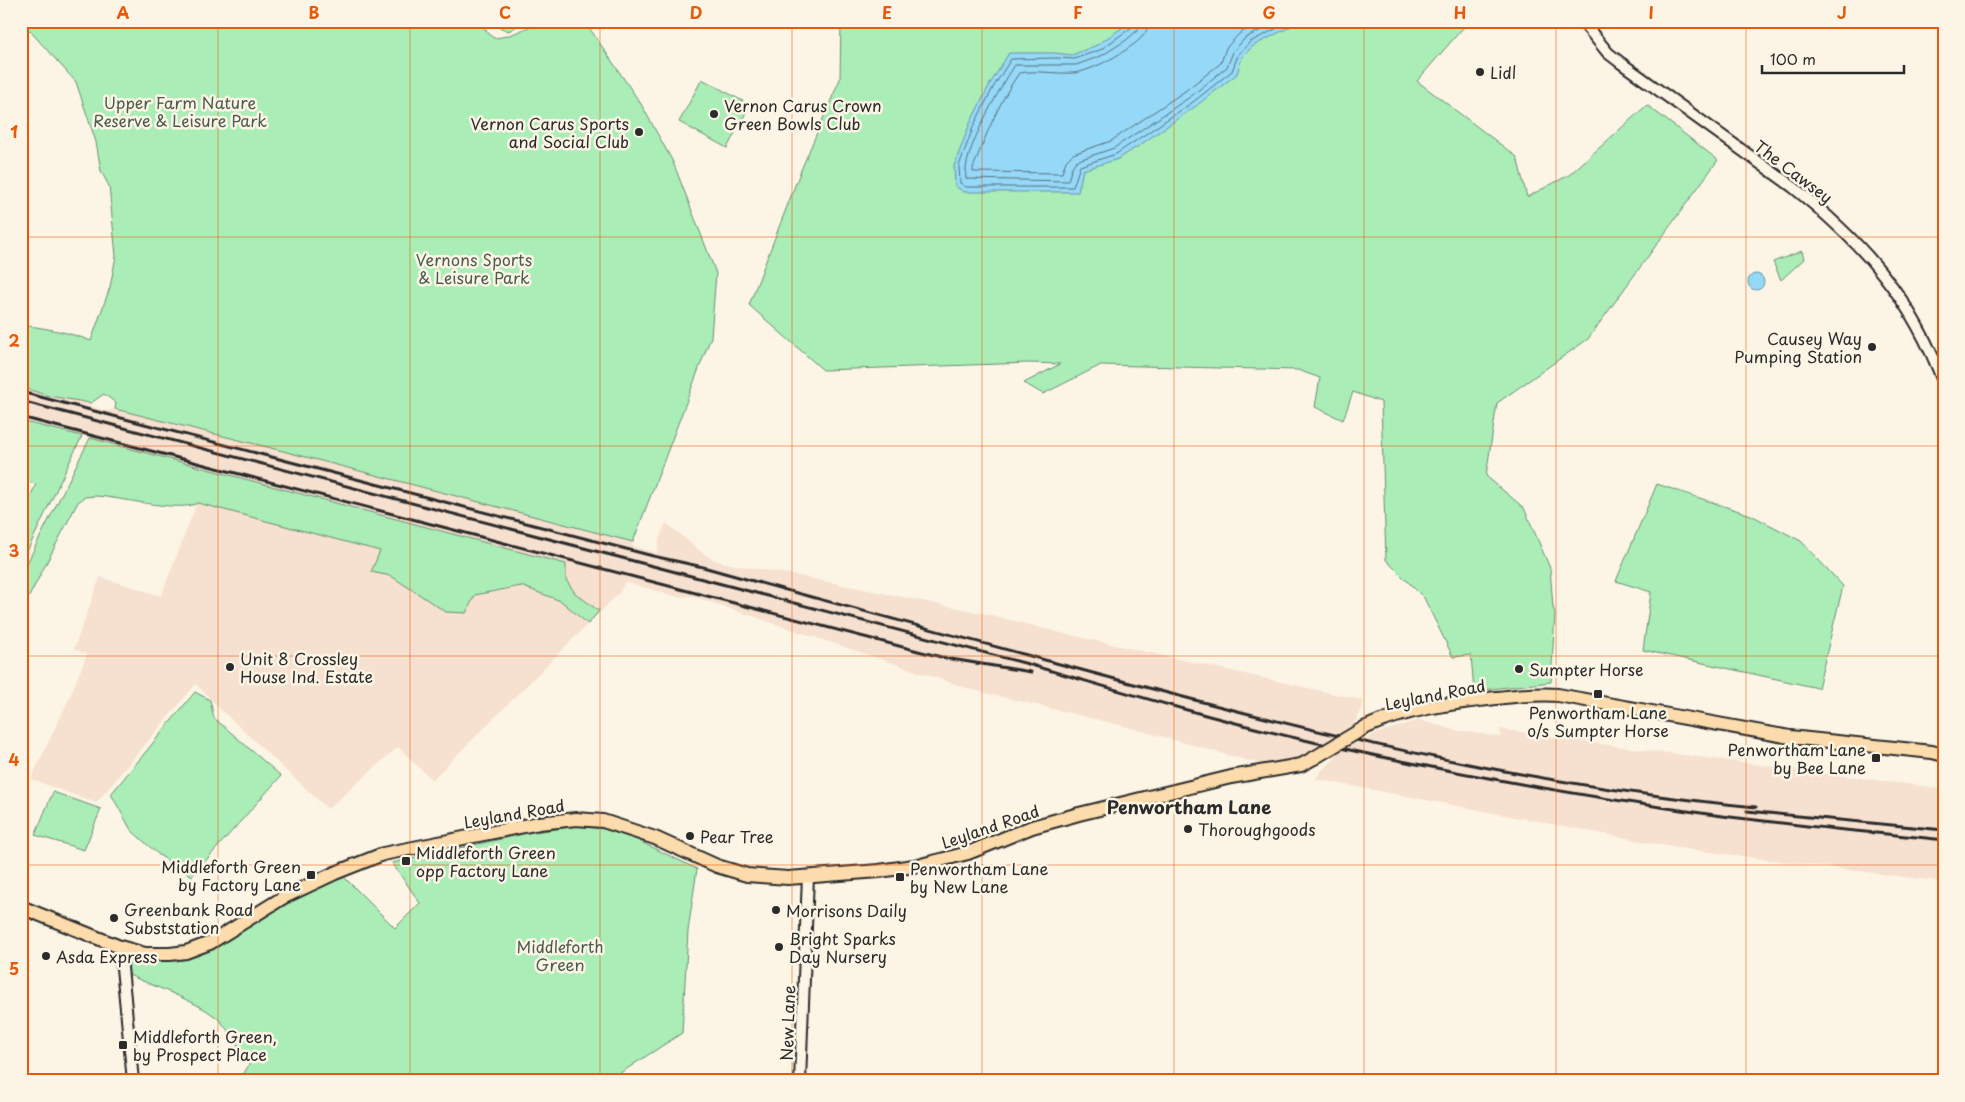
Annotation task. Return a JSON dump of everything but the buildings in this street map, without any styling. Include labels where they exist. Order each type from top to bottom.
[{"type":"main road","name":"Leyland Road","points":[[21,907],[120,948],[145,954],[186,952],[210,943],[284,897],[335,873],[383,854],[539,823],[576,819],[603,821],[618,825],[655,838],[717,866],[748,875],[768,878],[879,871],[928,864],[968,853],[1032,827],[1162,793],[1231,777],[1302,765],[1364,728],[1387,717],[1468,701],[1540,694],[1558,695],[1790,737],[1940,751]]},
{"type":"street","name":"The Cawsey","points":[[1582,21],[1608,52],[1621,63],[1793,187],[1824,212],[1856,242],[1887,278],[1906,307],[1924,339],[1944,384]]},
{"type":"street","name":"New Lane","points":[[800,1081],[808,876]]},
{"type":"street","points":[[120,948],[132,1081]]},
{"type":"shaded area","points":[[21,387],[49,396],[88,402],[90,406],[107,411],[115,409],[279,450],[633,542],[632,546],[657,553],[659,539],[666,523],[700,551],[714,560],[729,564],[789,574],[987,614],[1061,633],[1362,700],[1362,709],[1351,729],[1343,734],[1365,740],[1374,734],[1419,720],[1454,730],[1501,737],[1500,729],[1637,749],[1938,788],[1944,799],[1944,882],[1678,848],[1316,779],[1321,771],[1336,758],[1317,752],[1271,767],[1124,726],[973,690],[692,596],[678,597],[625,582],[620,592],[432,780],[398,747],[328,809],[222,711],[196,684],[96,803],[31,779],[69,699],[87,654],[74,649],[100,577],[161,596],[197,503],[87,475],[93,439],[79,435],[21,481]]},
{"type":"green space","name":"Vernons Sports & Leisure Park","points":[[567,20],[588,26],[641,104],[673,162],[716,273],[711,337],[633,542],[115,409],[116,403],[104,394],[91,403],[49,396],[21,387],[21,325],[57,331],[91,341],[110,287],[116,256],[109,186],[101,171],[96,142],[76,82],[21,21],[478,21],[493,38],[508,35],[545,21]]},
{"type":"green space","points":[[491,21],[525,21],[509,31],[494,25]]},
{"type":"green space","points":[[841,21],[1469,21],[1417,81],[1517,157],[1527,197],[1569,175],[1647,105],[1718,160],[1588,339],[1497,403],[1486,476],[1524,508],[1550,568],[1555,613],[1551,682],[1474,691],[1471,655],[1453,657],[1424,598],[1386,560],[1381,402],[1353,392],[1343,420],[1315,407],[1320,378],[1298,370],[1101,365],[1043,394],[1024,383],[1060,364],[1029,363],[823,370],[749,305],[801,170],[840,79]]},
{"type":"green space","name":"Vernon Carus Crown Green Bowls Club","points":[[702,79],[750,105],[727,148],[679,122]]},
{"type":"green space","points":[[1802,251],[1804,259],[1781,280],[1773,262]]},
{"type":"green space","points":[[21,421],[82,436],[21,564],[21,516],[36,484],[21,481]]},
{"type":"green space","points":[[90,438],[566,564],[566,580],[575,593],[599,611],[588,624],[561,601],[521,586],[475,595],[466,613],[446,612],[391,576],[371,572],[380,551],[198,503],[189,506],[177,506],[95,496],[85,497],[78,502],[21,612],[21,575]]},
{"type":"green space","points":[[1657,484],[1751,515],[1801,541],[1843,586],[1818,688],[1643,650],[1651,592],[1616,581]]},
{"type":"green space","points":[[195,692],[210,700],[214,718],[281,776],[192,876],[159,855],[131,830],[111,794]]},
{"type":"green space","points":[[53,792],[101,809],[84,850],[35,835]]},
{"type":"green space","name":"Middleforth Green","points":[[577,826],[604,829],[635,839],[697,869],[688,931],[682,1033],[608,1081],[239,1081],[249,1065],[225,1026],[216,1017],[197,1005],[129,975],[128,962],[134,959],[175,959],[216,944],[294,899],[344,877],[395,928],[420,903],[392,863],[528,833]]},
{"type":"water","points":[[1132,21],[1301,21],[1253,46],[1242,57],[1237,74],[1196,106],[1140,145],[1118,159],[1083,170],[1078,192],[964,192],[955,186],[954,166],[970,123],[990,84],[1009,53],[1072,55],[1097,45]]},
{"type":"water","points":[[1753,274],[1759,274],[1764,279],[1762,288],[1753,290],[1748,285],[1748,279]]},
{"type":"railway","points":[[21,392],[653,556],[703,567],[1113,679],[1294,725],[1386,747],[1570,783],[1663,797],[1756,807]]},
{"type":"railway","points":[[21,401],[1028,664],[1206,715],[1313,742],[1463,773],[1665,808],[1772,822],[1944,840]]},
{"type":"railway","points":[[21,417],[945,658],[1031,672]]},
{"type":"railway","points":[[1747,811],[1944,830]]},
{"type":"place","name":"Lidl","points":[[1480,72]]},
{"type":"place","name":"Vernon Carus Crown Green Bowls Club","points":[[714,114]]},
{"type":"place","name":"Vernon Carus Sports and Social Club","points":[[639,132]]},
{"type":"place","name":"Causey Way Pumping Station","points":[[1872,347]]},
{"type":"place","name":"Unit 8 Crossley House Ind. Estate","points":[[230,667]]},
{"type":"place","name":"Sumpter Horse","points":[[1519,669]]},
{"type":"place","name":"Penwortham Lane o/s Sumpter Horse","points":[[1598,694]]},
{"type":"place","name":"Penwortham Lane by Bee Lane","points":[[1876,758]]},
{"type":"place","name":"Thoroughgoods","points":[[1188,829]]},
{"type":"place","name":"Pear Tree","points":[[690,836]]},
{"type":"place","name":"Middleforth Green opp Factory Lane","points":[[406,861]]},
{"type":"place","name":"Middleforth Green by Factory Lane","points":[[311,875]]},
{"type":"place","name":"Penwortham Lane by New Lane","points":[[900,877]]},
{"type":"place","name":"Morrisons Daily","points":[[776,910]]},
{"type":"place","name":"Greenbank Road Subststation","points":[[114,918]]},
{"type":"place","name":"Bright Sparks Day Nursery","points":[[779,947]]},
{"type":"place","name":"Asda Express","points":[[46,956]]},
{"type":"place","name":"Middleforth Green, by Prospect Place","points":[[123,1045]]},
{"type":"district","name":"Penwortham Lane","points":[[1189,806]]},
{"type":"park label","name":"Upper Farm Nature Reserve & Leisure Park","points":[[180,111]]}]
